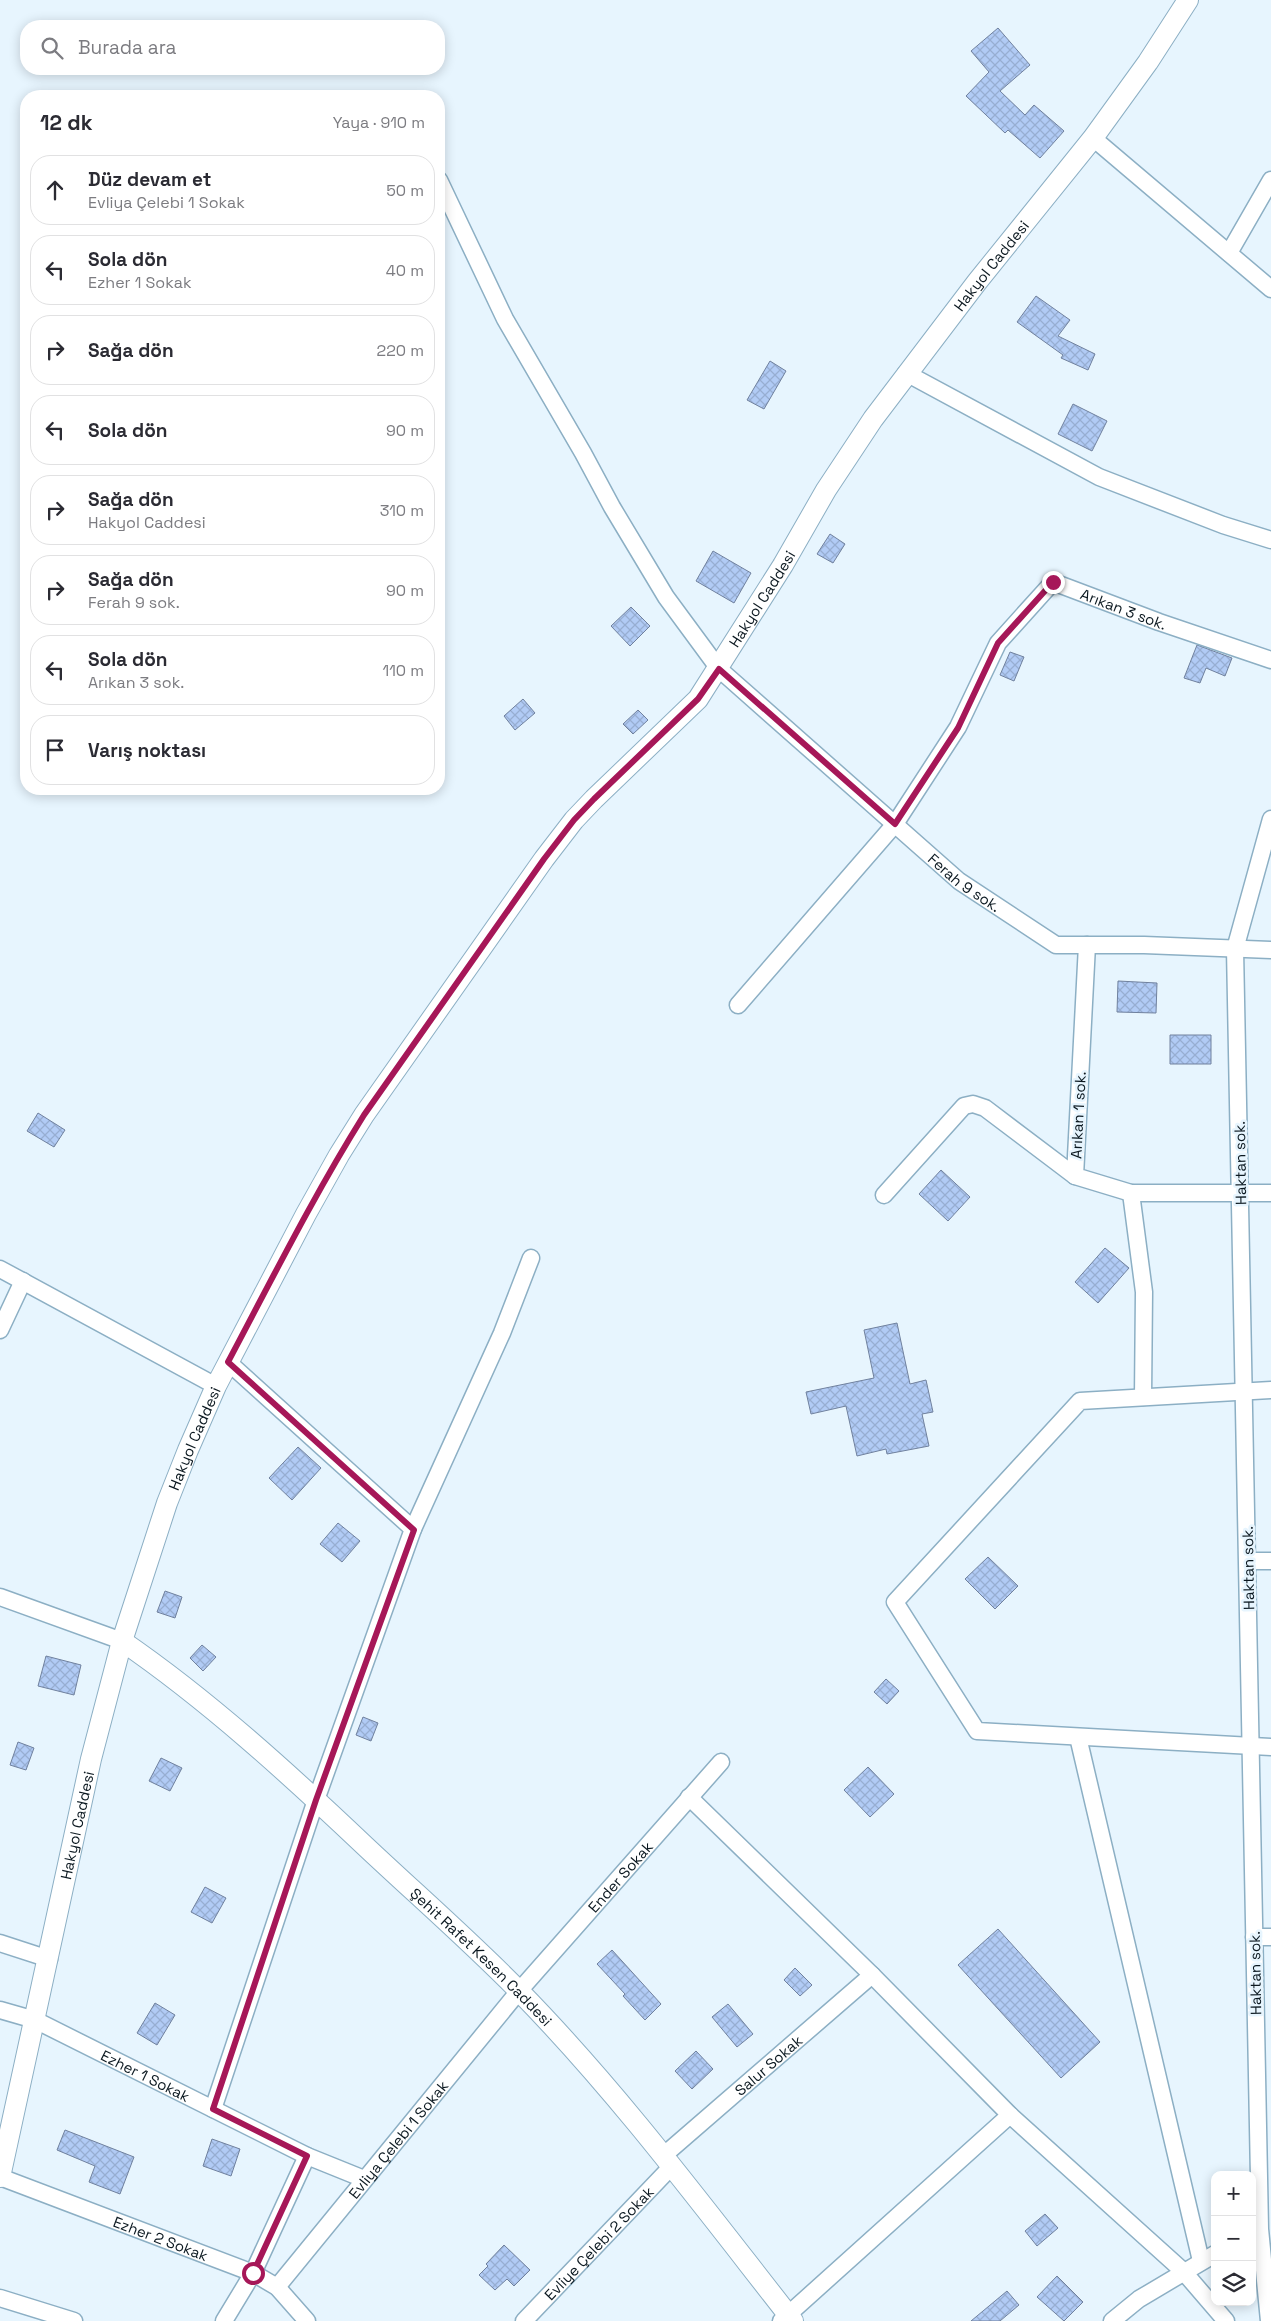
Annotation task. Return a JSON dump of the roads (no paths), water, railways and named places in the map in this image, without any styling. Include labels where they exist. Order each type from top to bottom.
[{"type":"street","name":"Hakyol Caddesi","points":[[0,2177],[49,1959],[91,1759],[122,1641],[167,1503],[216,1386],[306,1214],[349,1139],[544,859],[574,820],[594,799],[698,699],[719,669],[783,565],[826,490],[906,373],[1093,138],[1148,62],[1188,0]]},
{"type":"street","points":[[1093,138],[1271,289]]},
{"type":"street","points":[[1229,253],[1271,180]]},
{"type":"street","name":"Ferah 9 sok.","points":[[445,193],[505,319],[612,506],[666,597],[719,669],[959,881],[1056,945],[1271,950]]},
{"type":"street","points":[[906,373],[1099,477],[1224,525],[1271,540]]},
{"type":"street","name":"Arıkan 3 sok.","points":[[895,824],[958,728],[998,643],[1053,582],[1159,622],[1271,660]]},
{"type":"street","name":"Haktan sok.","points":[[1269,2321],[1261,2230],[1264,2037],[1254,1937],[1235,948],[1271,819]]},
{"type":"street","points":[[738,1005],[895,824]]},
{"type":"street","name":"Arıkan 1 sok.","points":[[1087,945],[1075,1176],[1131,1193],[1271,1192]]},
{"type":"street","points":[[884,1195],[964,1106],[973,1104],[985,1108],[1075,1176]]},
{"type":"street","points":[[1131,1193],[1144,1292],[1143,1397]]},
{"type":"street","points":[[213,2109],[316,1800],[414,1530],[502,1333],[531,1258]]},
{"type":"street","points":[[0,1270],[216,1386]]},
{"type":"street","points":[[0,1330],[23,1281]]},
{"type":"street","points":[[228,1362],[414,1530]]},
{"type":"street","points":[[1271,1390],[1080,1401],[895,1602],[977,1731],[1271,1747]]},
{"type":"street","points":[[1248,1561],[1271,1561]]},
{"type":"street","points":[[0,1597],[122,1641]]},
{"type":"street","name":"Şehit Rafet Kesen Caddesi","points":[[122,1641],[182,1685],[316,1800],[519,1991],[601,2082],[668,2161],[787,2319]]},
{"type":"street","points":[[1078,1737],[1208,2258],[1140,2299],[1112,2321]]},
{"type":"street","name":"Ender Sokak","points":[[519,1991],[721,1762]]},
{"type":"street","points":[[689,1797],[872,1975],[1010,2115],[1184,2271],[1226,2321]]},
{"type":"street","points":[[1254,1937],[1271,1936]]},
{"type":"street","points":[[0,1943],[49,1959]]},
{"type":"street","name":"Salur Sokak","points":[[668,2161],[872,1975]]},
{"type":"street","name":"Evliya Çelebi 1 Sokak","points":[[277,2287],[519,1991]]},
{"type":"street","name":"Ezher 1 Sokak","points":[[0,2010],[35,2020],[307,2156],[364,2179]]},
{"type":"street","points":[[787,2319],[1010,2115]]},
{"type":"street","points":[[224,2321],[253,2273],[307,2156]]},
{"type":"street","name":"Evliye Çelebi 2 Sokak","points":[[524,2321],[668,2161]]},
{"type":"street","name":"Ezher 2 Sokak","points":[[0,2177],[253,2273],[277,2287],[307,2321]]},
{"type":"street","points":[[0,2298],[74,2321]]}]
